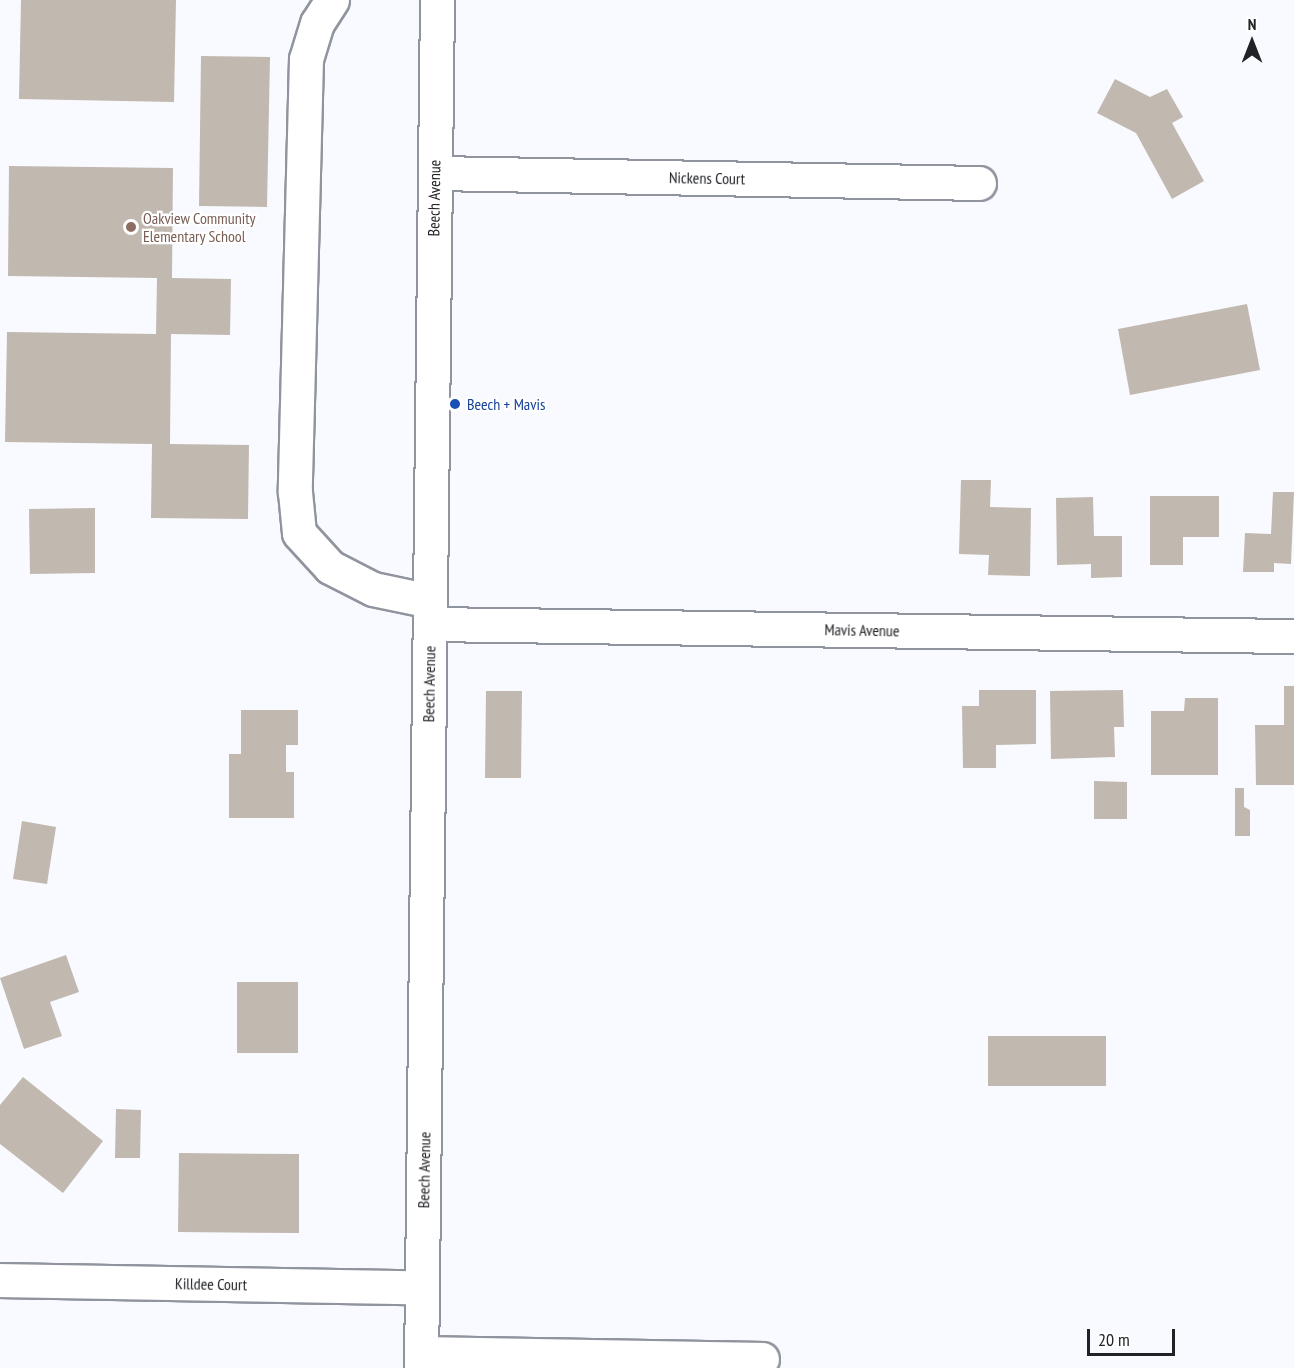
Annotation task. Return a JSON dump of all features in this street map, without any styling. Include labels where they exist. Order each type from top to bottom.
[{"type":"street","name":"Mavis Avenue","points":[[332,0],[317,23],[306,59],[295,492],[300,533],[330,567],[373,589],[430,613],[1294,636]]},
{"type":"street","name":"Beech Avenue","points":[[421,1361],[437,0]]},
{"type":"street","name":"Nickens Court","points":[[435,173],[979,183]]},
{"type":"street","name":"Killdee Court","points":[[0,1280],[422,1287]]},
{"type":"street","points":[[421,1361],[762,1359]]},
{"type":"building","points":[[21,0],[176,0],[174,102],[19,99]]},
{"type":"building","points":[[201,56],[270,57],[267,207],[199,206]]},
{"type":"building","points":[[1115,79],[1150,97],[1167,89],[1183,117],[1172,123],[1204,181],[1172,199],[1136,133],[1097,113]]},
{"type":"building","points":[[9,166],[173,168],[172,278],[231,279],[230,335],[171,334],[170,444],[249,445],[248,519],[151,518],[152,444],[5,442],[7,332],[156,334],[157,278],[8,276]]},
{"type":"building","points":[[1247,304],[1260,370],[1130,395],[1118,329]]},
{"type":"building","points":[[961,480],[991,480],[990,507],[1031,508],[1030,576],[988,575],[989,555],[959,554]]},
{"type":"building","points":[[1273,492],[1294,492],[1291,564],[1274,563],[1274,572],[1243,572],[1245,533],[1271,534]]},
{"type":"building","points":[[1150,496],[1219,496],[1219,537],[1183,537],[1183,565],[1150,565]]},
{"type":"building","points":[[1093,497],[1094,536],[1122,536],[1122,577],[1091,578],[1091,564],[1057,565],[1056,498]]},
{"type":"building","points":[[95,508],[95,573],[30,574],[29,509]]},
{"type":"building","points":[[1284,686],[1294,686],[1294,785],[1256,785],[1255,725],[1284,725]]},
{"type":"building","points":[[979,690],[1036,690],[1036,744],[996,745],[996,768],[963,768],[962,706],[979,706]]},
{"type":"building","points":[[1123,690],[1124,727],[1114,727],[1115,757],[1051,759],[1050,691]]},
{"type":"building","points":[[486,691],[522,691],[521,778],[485,778]]},
{"type":"building","points":[[1185,698],[1218,698],[1218,775],[1151,775],[1151,711],[1184,711]]},
{"type":"building","points":[[241,710],[298,710],[298,745],[286,745],[286,772],[294,772],[294,818],[229,818],[229,754],[241,754]]},
{"type":"building","points":[[1094,781],[1127,782],[1127,819],[1094,819]]},
{"type":"building","points":[[1235,788],[1244,788],[1244,807],[1250,810],[1250,836],[1235,836]]},
{"type":"building","points":[[22,821],[56,827],[47,884],[13,879]]},
{"type":"building","points":[[66,955],[79,992],[50,1002],[62,1036],[24,1049],[0,978]]},
{"type":"building","points":[[237,982],[298,982],[298,1053],[237,1053]]},
{"type":"building","points":[[988,1036],[1106,1036],[1106,1086],[988,1086]]},
{"type":"building","points":[[23,1077],[103,1141],[63,1193],[0,1144],[0,1105]]},
{"type":"building","points":[[116,1109],[141,1110],[140,1158],[115,1158]]},
{"type":"building","points":[[179,1153],[299,1154],[299,1233],[178,1232]]},
{"type":"place","name":"Oakview Community Elementary School","points":[[131,227]]},
{"type":"place","name":"Beech + Mavis","points":[[455,404]]}]
